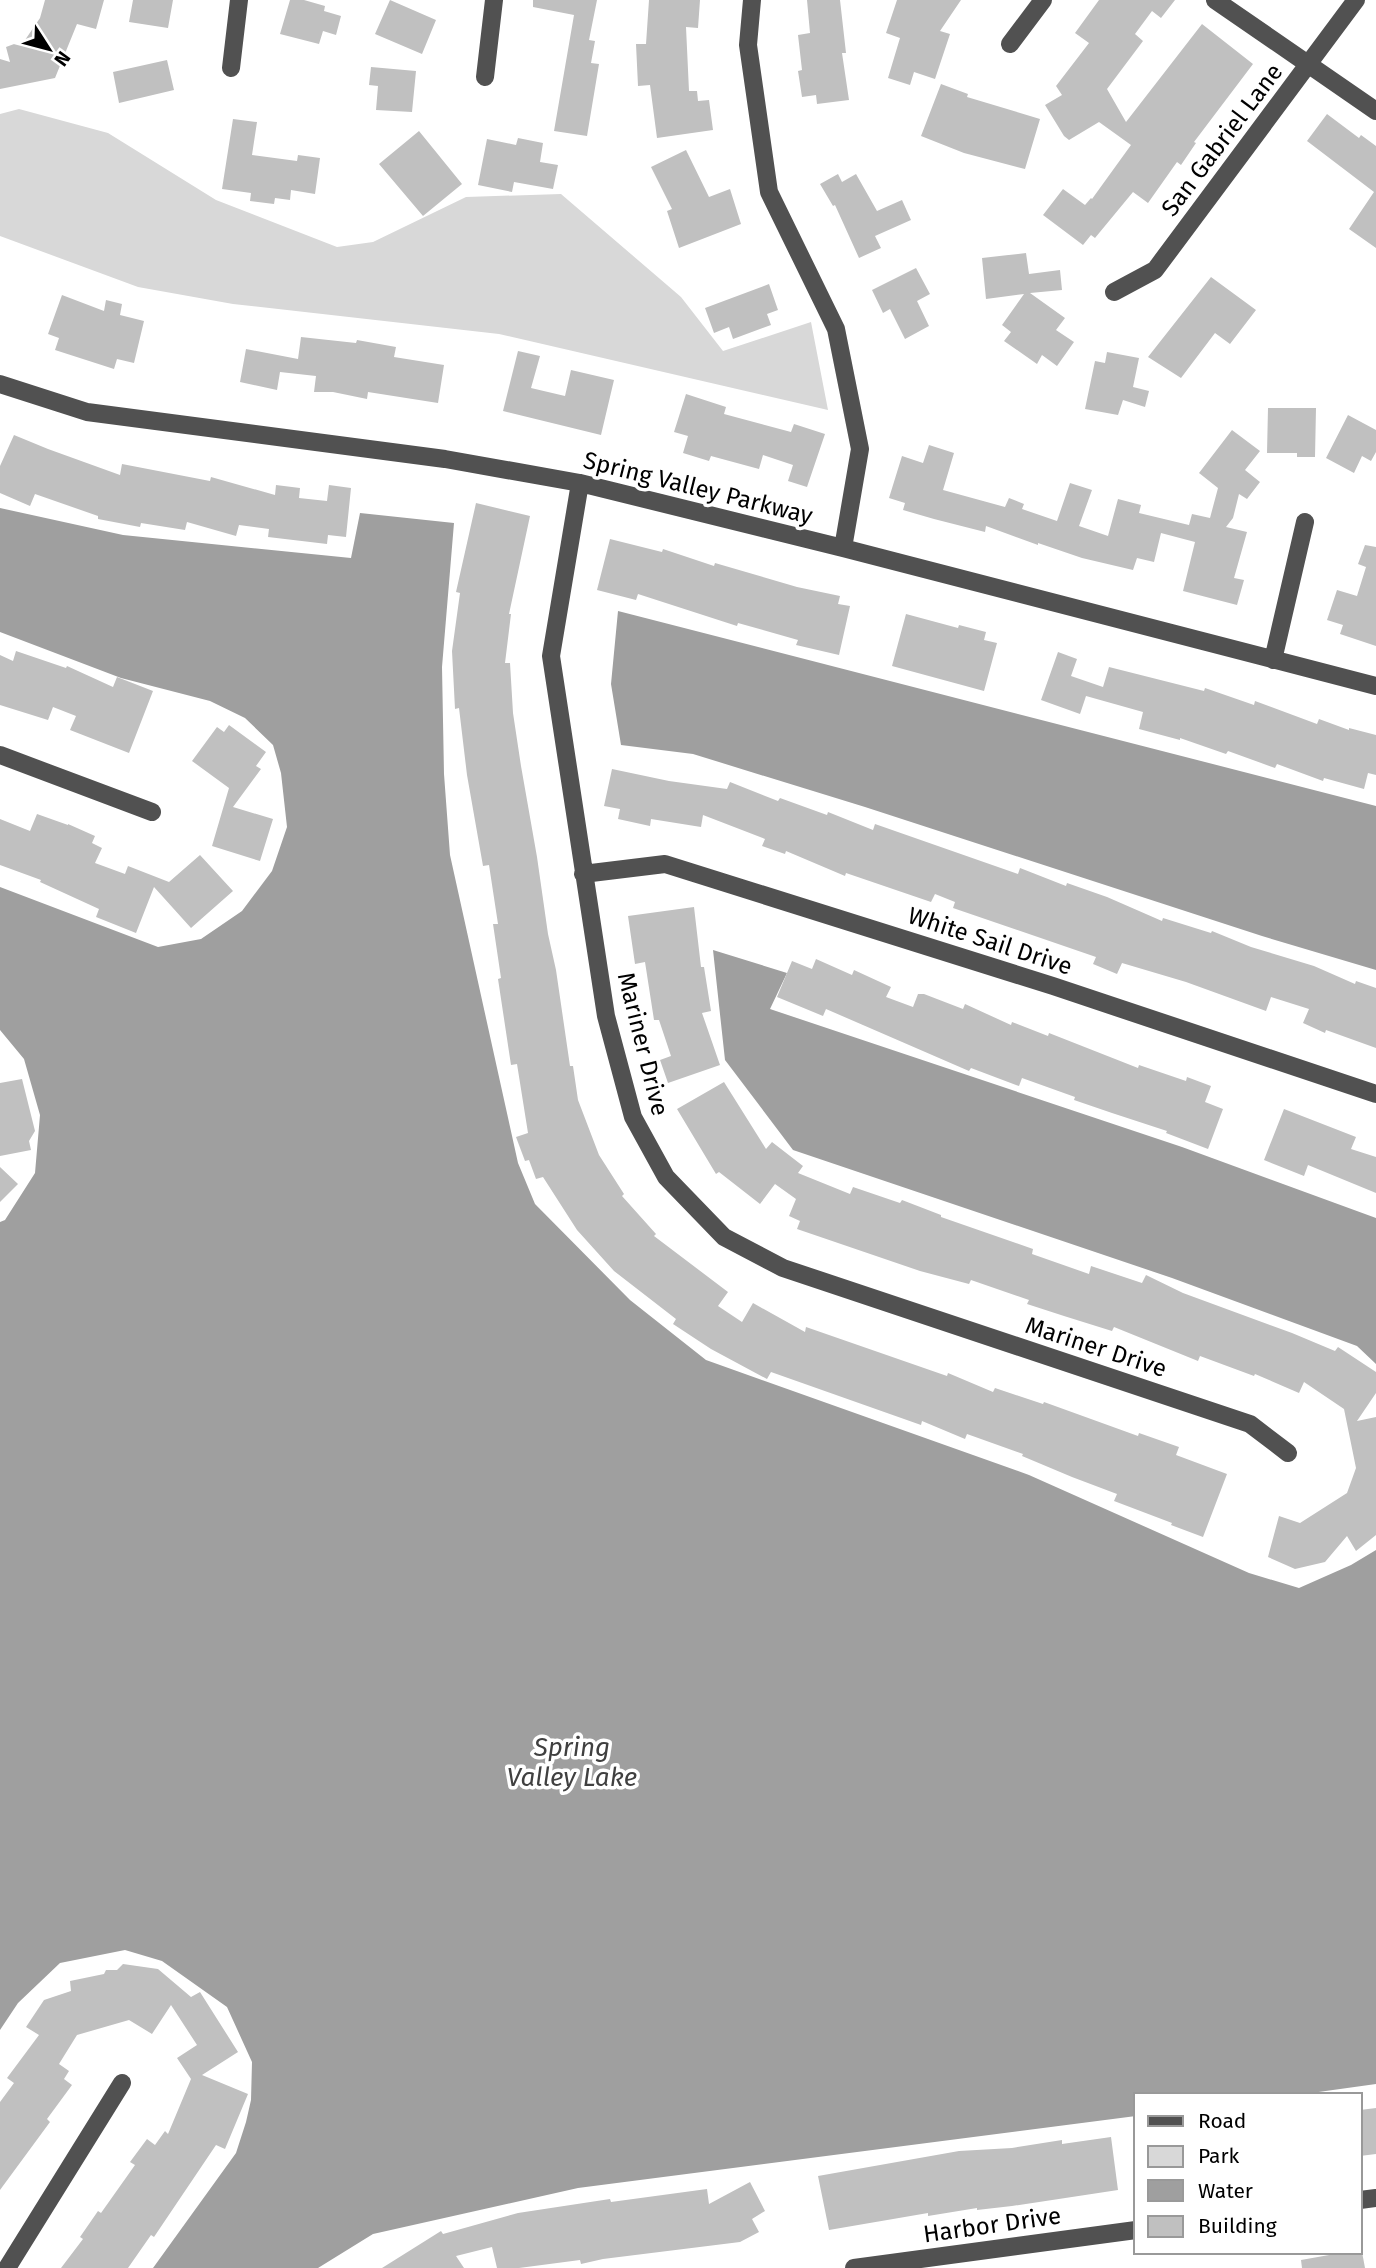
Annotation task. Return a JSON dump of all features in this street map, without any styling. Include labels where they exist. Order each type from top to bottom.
[{"type":"street","points":[[232,68],[239,0]]},
{"type":"street","points":[[485,77],[494,0]]},
{"type":"street","points":[[752,0],[748,45],[769,192],[836,329],[860,449],[843,548]]},
{"type":"street","points":[[1010,44],[1043,0]]},
{"type":"street","points":[[1215,0],[1376,111]]},
{"type":"street","name":"San Gabriel Lane","points":[[1114,292],[1155,271],[1356,0]]},
{"type":"street","name":"Spring Valley Parkway","points":[[0,384],[87,412],[444,459],[580,483],[1376,686]]},
{"type":"street","name":"Mariner Drive","points":[[580,483],[551,656],[606,1016],[633,1117],[666,1177],[724,1237],[783,1268],[1250,1424],[1288,1453]]},
{"type":"street","points":[[1273,660],[1305,522]]},
{"type":"street","points":[[0,755],[152,812]]},
{"type":"street","name":"White Sail Drive","points":[[583,874],[665,864],[1053,986],[1376,1094]]},
{"type":"street","points":[[7,2268],[122,2083]]},
{"type":"street","name":"Harbor Drive","points":[[854,2268],[1134,2230]]},
{"type":"green space","points":[[19,109],[108,133],[216,200],[337,247],[373,242],[466,197],[561,194],[681,297],[723,351],[811,322],[828,410],[499,334],[233,304],[138,287],[0,236],[0,114]]},
{"type":"water","name":"Spring Valley Lake","points":[[0,508],[123,535],[351,558],[360,513],[454,523],[442,667],[444,774],[450,855],[518,1163],[535,1204],[630,1300],[706,1360],[1029,1475],[1249,1573],[1299,1588],[1351,1565],[1376,1550],[1376,2084],[1311,2093],[1134,2093],[1134,2116],[578,2188],[373,2234],[318,2268],[153,2268],[236,2153],[246,2122],[251,2100],[252,2062],[227,2007],[162,1961],[125,1950],[60,1963],[18,2003],[0,2030],[0,1222],[5,1220],[35,1173],[40,1115],[24,1059],[0,1030],[0,887],[158,947],[201,939],[242,911],[272,871],[287,827],[281,773],[273,745],[245,718],[210,701],[121,678],[0,632]]},
{"type":"water","points":[[618,611],[1376,806],[1376,970],[693,754],[621,745],[611,684]]},
{"type":"water","points":[[713,950],[787,973],[770,1009],[1182,1147],[1376,1218],[1376,1364],[1357,1346],[1172,1278],[793,1150],[725,1060]]},
{"type":"building","points":[[45,0],[104,0],[96,29],[77,24],[55,78],[0,89],[0,59],[10,62],[6,47],[25,40],[40,18]]},
{"type":"building","points":[[133,0],[173,0],[168,28],[129,22]]},
{"type":"building","points":[[290,0],[304,0],[325,6],[324,11],[341,16],[336,35],[323,31],[319,44],[280,34]]},
{"type":"building","points":[[390,0],[436,20],[422,54],[375,34]]},
{"type":"building","points":[[533,0],[597,0],[589,40],[595,41],[591,63],[599,64],[587,136],[554,131],[574,15],[533,7]]},
{"type":"building","points":[[649,0],[700,0],[698,28],[686,27],[689,91],[697,91],[698,101],[709,100],[713,130],[657,138],[650,85],[638,86],[636,44],[646,44]]},
{"type":"building","points":[[807,0],[840,0],[846,53],[842,53],[849,100],[817,104],[816,95],[802,97],[798,71],[802,70],[798,35],[810,33]]},
{"type":"building","points":[[897,0],[961,0],[940,31],[950,34],[935,79],[914,72],[910,85],[888,78],[900,38],[886,33]]},
{"type":"building","points":[[1099,0],[1175,0],[1161,18],[1152,11],[1135,34],[1143,41],[1107,89],[1126,122],[1202,24],[1253,64],[1194,142],[1196,143],[1181,165],[1177,162],[1148,203],[1133,192],[1095,238],[1091,235],[1083,245],[1043,215],[1063,189],[1085,205],[1131,145],[1099,122],[1069,140],[1045,105],[1062,95],[1056,86],[1089,43],[1075,33]]},
{"type":"building","points":[[167,60],[174,90],[119,103],[113,72]]},
{"type":"building","points":[[371,67],[416,71],[412,112],[376,110],[378,86],[369,85]]},
{"type":"building","points":[[941,84],[968,94],[967,97],[1040,119],[1025,169],[964,153],[921,136]]},
{"type":"building","points":[[1327,114],[1359,138],[1361,135],[1376,146],[1376,248],[1349,229],[1374,192],[1307,141]]},
{"type":"building","points":[[233,119],[257,122],[252,155],[297,161],[298,155],[320,158],[315,194],[291,190],[290,200],[275,198],[274,204],[250,201],[251,193],[222,189]]},
{"type":"building","points":[[419,131],[462,184],[423,216],[379,164]]},
{"type":"building","points":[[518,138],[543,143],[540,162],[558,165],[553,189],[514,182],[512,192],[478,185],[487,139],[516,145]]},
{"type":"building","points":[[686,150],[709,197],[730,189],[741,224],[679,248],[667,211],[672,209],[651,167]]},
{"type":"building","points":[[838,174],[842,182],[856,174],[877,211],[902,200],[911,220],[875,236],[881,248],[859,258],[835,205],[833,206],[820,184]]},
{"type":"building","points":[[1026,253],[1029,274],[1060,270],[1062,290],[1030,293],[1065,318],[1056,330],[1074,342],[1057,366],[1042,355],[1037,364],[1004,341],[1011,332],[1002,325],[1024,294],[986,299],[982,258]]},
{"type":"building","points":[[916,268],[930,294],[917,301],[929,326],[905,339],[890,309],[883,313],[872,290]]},
{"type":"building","points":[[1211,277],[1256,310],[1230,344],[1215,333],[1181,378],[1148,357]]},
{"type":"building","points":[[769,284],[778,310],[767,314],[771,325],[733,339],[729,327],[714,333],[705,308]]},
{"type":"building","points":[[62,295],[104,311],[106,300],[122,304],[120,315],[144,321],[134,363],[117,359],[114,369],[55,350],[59,338],[48,334]]},
{"type":"building","points":[[301,337],[356,343],[357,340],[396,347],[394,357],[444,365],[438,403],[368,392],[367,399],[333,392],[314,392],[316,376],[280,372],[277,390],[240,382],[246,349],[298,359]]},
{"type":"building","points":[[518,351],[540,356],[531,388],[565,396],[571,370],[614,380],[601,435],[503,411]]},
{"type":"building","points":[[1107,352],[1139,358],[1133,387],[1149,391],[1145,407],[1123,400],[1118,415],[1085,409],[1095,361],[1105,363]]},
{"type":"building","points":[[686,394],[726,407],[724,414],[791,432],[794,424],[825,434],[807,487],[788,481],[793,465],[763,455],[759,469],[711,456],[709,461],[683,453],[688,436],[674,432]]},
{"type":"building","points":[[1268,408],[1316,408],[1315,457],[1297,457],[1297,453],[1267,453]]},
{"type":"building","points":[[1348,415],[1376,430],[1376,452],[1371,461],[1362,456],[1354,473],[1326,458]]},
{"type":"building","points":[[1232,430],[1260,451],[1245,470],[1260,482],[1247,499],[1239,494],[1233,518],[1226,527],[1247,532],[1234,578],[1244,580],[1237,605],[1183,591],[1195,542],[1161,533],[1154,562],[1137,558],[1133,570],[1038,545],[986,526],[985,532],[903,510],[905,503],[889,498],[902,456],[923,463],[929,445],[954,453],[943,490],[1005,507],[1009,498],[1024,504],[1022,509],[1057,521],[1070,483],[1092,490],[1079,526],[1108,536],[1118,499],[1141,505],[1139,513],[1189,525],[1192,514],[1210,518],[1218,488],[1199,473]]},
{"type":"building","points":[[14,435],[120,475],[122,464],[210,481],[211,477],[275,495],[276,485],[300,488],[299,498],[327,501],[329,485],[351,488],[346,537],[328,535],[327,544],[268,537],[269,529],[239,525],[236,536],[187,522],[185,530],[141,523],[140,527],[98,519],[98,516],[35,494],[30,506],[0,493],[0,466]]},
{"type":"building","points":[[476,503],[530,516],[509,614],[505,663],[510,663],[513,713],[570,1066],[573,1066],[578,1100],[599,1155],[624,1194],[622,1196],[656,1234],[654,1236],[728,1292],[718,1306],[742,1322],[753,1303],[805,1332],[806,1327],[947,1376],[948,1373],[993,1392],[995,1388],[1043,1404],[1044,1402],[1138,1436],[1139,1433],[1179,1447],[1176,1455],[1227,1474],[1203,1537],[1114,1501],[1117,1494],[1022,1456],[1023,1454],[967,1434],[965,1439],[922,1421],[921,1425],[771,1372],[767,1379],[711,1349],[673,1324],[676,1319],[614,1271],[577,1230],[543,1177],[536,1179],[529,1160],[525,1161],[516,1137],[528,1133],[517,1064],[511,1065],[498,979],[501,978],[493,924],[498,924],[489,865],[483,866],[467,775],[459,708],[455,709],[452,651],[460,593],[456,592]]},
{"type":"building","points":[[610,539],[662,552],[663,549],[714,566],[715,563],[797,587],[840,596],[838,604],[850,606],[839,655],[796,645],[798,640],[738,623],[737,626],[638,594],[636,600],[597,590]]},
{"type":"building","points":[[1365,545],[1376,547],[1376,646],[1340,634],[1343,625],[1327,620],[1337,590],[1357,596],[1366,567],[1358,564]]},
{"type":"building","points":[[906,614],[958,628],[959,625],[986,632],[984,640],[997,643],[984,691],[892,666]]},
{"type":"building","points":[[16,651],[66,668],[67,666],[113,687],[117,677],[153,691],[129,753],[70,730],[76,716],[53,707],[48,720],[0,705],[0,655],[13,661]]},
{"type":"building","points":[[1058,652],[1077,659],[1071,676],[1103,687],[1109,667],[1204,691],[1205,688],[1254,705],[1255,701],[1317,724],[1319,719],[1349,730],[1376,735],[1376,775],[1368,773],[1364,789],[1324,778],[1323,781],[1277,764],[1275,768],[1228,751],[1226,754],[1180,738],[1139,729],[1143,712],[1086,696],[1080,714],[1041,700]]},
{"type":"building","points":[[229,725],[266,752],[256,766],[261,769],[233,807],[273,819],[260,861],[212,846],[229,788],[192,761],[217,727],[224,732]]},
{"type":"building","points":[[612,769],[727,789],[730,782],[778,801],[780,798],[827,815],[828,812],[873,830],[875,824],[1018,874],[1020,868],[1066,886],[1067,883],[1107,897],[1162,921],[1163,918],[1211,933],[1212,931],[1251,947],[1314,966],[1355,984],[1356,981],[1376,988],[1376,1048],[1326,1030],[1325,1033],[1303,1023],[1309,1009],[1271,997],[1266,1011],[1186,982],[1122,963],[1117,974],[1093,964],[1096,957],[953,908],[955,902],[935,894],[931,902],[846,873],[845,876],[786,851],[785,854],[762,846],[765,839],[703,815],[701,827],[651,819],[650,826],[618,819],[620,809],[604,806]]},
{"type":"building","points":[[37,814],[95,836],[92,843],[102,848],[95,863],[125,874],[128,866],[169,882],[200,855],[233,891],[191,928],[154,887],[136,933],[96,917],[99,909],[40,882],[41,880],[0,865],[0,819],[30,831]]},
{"type":"building","points":[[694,907],[701,967],[704,967],[711,1011],[702,1013],[720,1065],[668,1083],[660,1060],[671,1056],[659,1020],[654,1020],[645,962],[635,964],[628,916]]},
{"type":"building","points":[[816,959],[852,975],[854,970],[891,987],[886,997],[913,1007],[918,994],[963,1009],[965,1004],[1011,1025],[1012,1022],[1048,1036],[1049,1033],[1138,1068],[1139,1065],[1186,1081],[1187,1077],[1211,1086],[1205,1102],[1223,1109],[1208,1149],[1166,1133],[1167,1131],[1074,1100],[1075,1097],[1022,1078],[1019,1086],[971,1068],[969,1071],[826,1009],[823,1016],[777,997],[792,961],[812,969]]},
{"type":"building","points":[[22,1079],[35,1131],[29,1141],[31,1150],[0,1156],[0,1083]]},
{"type":"building","points":[[724,1082],[766,1149],[772,1142],[803,1166],[798,1173],[850,1194],[853,1187],[900,1203],[902,1200],[941,1217],[1033,1249],[1032,1254],[1089,1274],[1091,1266],[1142,1283],[1146,1275],[1183,1293],[1335,1351],[1338,1347],[1376,1372],[1376,1393],[1357,1421],[1376,1417],[1376,1535],[1356,1551],[1347,1536],[1325,1562],[1295,1569],[1268,1557],[1279,1516],[1300,1523],[1347,1493],[1356,1468],[1344,1409],[1304,1382],[1299,1393],[1255,1374],[1254,1376],[1200,1356],[1198,1361],[1114,1327],[1112,1331],[1027,1304],[1029,1300],[971,1280],[969,1284],[920,1271],[797,1229],[800,1221],[789,1216],[796,1199],[775,1184],[760,1204],[719,1172],[716,1174],[677,1109]]},
{"type":"building","points":[[1284,1109],[1356,1137],[1351,1149],[1376,1157],[1376,1193],[1308,1165],[1304,1176],[1264,1160]]},
{"type":"building","points":[[0,1167],[18,1184],[0,1202]]},
{"type":"building","points":[[123,1964],[158,1969],[191,1997],[200,1992],[238,2052],[202,2075],[248,2094],[225,2149],[216,2145],[154,2237],[151,2235],[128,2268],[61,2268],[83,2239],[80,2237],[98,2211],[101,2213],[135,2165],[130,2162],[147,2139],[155,2145],[165,2131],[168,2134],[191,2079],[177,2058],[197,2045],[171,2005],[152,2034],[129,2020],[77,2035],[59,2064],[69,2071],[64,2079],[72,2085],[47,2119],[50,2122],[0,2190],[0,2102],[14,2083],[7,2078],[39,2035],[26,2027],[44,2000],[71,1991],[70,1981],[104,1974],[106,1970],[117,1970]]},
{"type":"building","points":[[1376,2108],[1376,2154],[1362,2156],[1362,2110]]},
{"type":"building","points":[[1111,2137],[1118,2190],[1012,2206],[977,2208],[928,2216],[928,2213],[829,2230],[818,2176],[959,2151],[1012,2148],[1062,2140],[1062,2144]]},
{"type":"building","points":[[750,2182],[765,2211],[752,2219],[759,2232],[740,2242],[581,2264],[580,2260],[519,2268],[497,2268],[492,2247],[456,2256],[464,2268],[382,2268],[441,2231],[443,2234],[518,2213],[610,2199],[611,2202],[707,2189],[709,2204]]},
{"type":"building","points":[[1362,2252],[1365,2268],[1302,2268],[1301,2260]]}]
